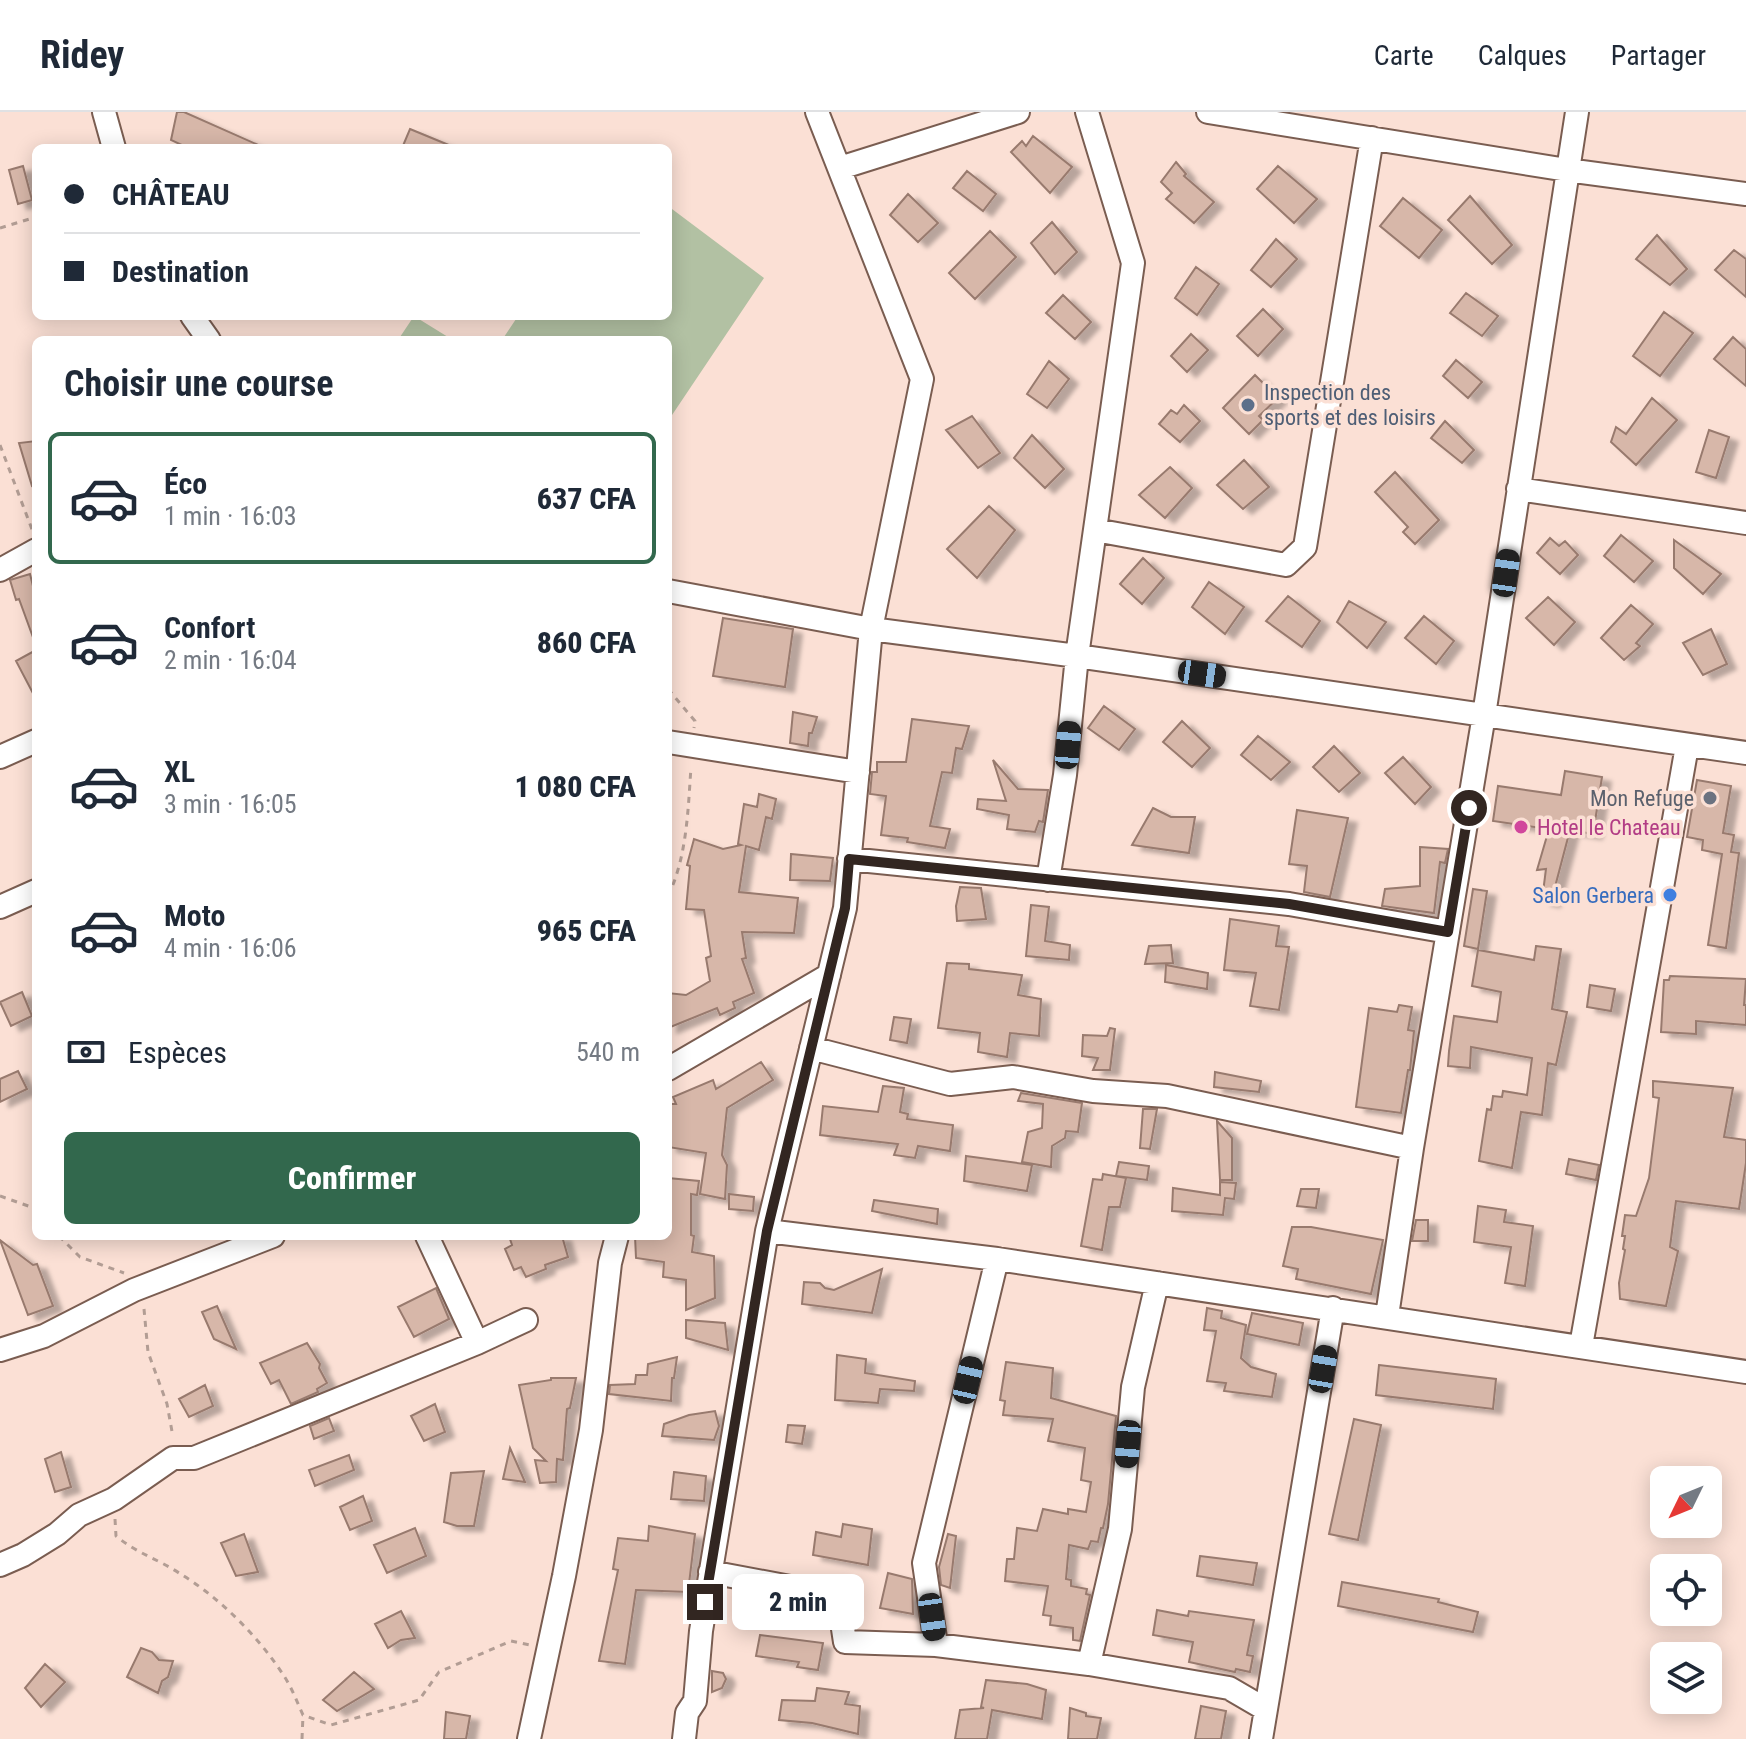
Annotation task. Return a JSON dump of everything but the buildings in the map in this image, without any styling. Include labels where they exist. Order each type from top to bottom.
[{"type":"street","points":[[104,112],[113,144]]},
{"type":"street","points":[[684,1739],[687,1713],[695,1701],[710,1572],[767,1231],[845,908],[871,629],[922,379],[817,112]]},
{"type":"street","points":[[840,168],[1018,112]]},
{"type":"street","points":[[1048,880],[1065,775],[1077,656],[1133,263],[1087,112]]},
{"type":"street","points":[[1208,112],[1567,170],[1746,194]]},
{"type":"street","points":[[1387,1316],[1577,112]]},
{"type":"street","points":[[1095,530],[1286,565],[1305,547],[1372,138]]},
{"type":"street","points":[[1518,489],[1746,523]]},
{"type":"street","points":[[0,570],[32,552]]},
{"type":"street","points":[[672,592],[871,629],[1746,753]]},
{"type":"street","points":[[0,757],[32,743]]},
{"type":"street","points":[[672,743],[858,772]]},
{"type":"street","points":[[1581,1346],[1687,746]]},
{"type":"street","points":[[849,859],[1289,904],[1448,932]]},
{"type":"street","points":[[0,907],[32,893]]},
{"type":"street","points":[[672,1067],[829,975]]},
{"type":"street","points":[[811,1048],[950,1084],[1013,1077],[1093,1091],[1167,1096],[1412,1148]]},
{"type":"street","points":[[767,1231],[997,1259],[1746,1372]]},
{"type":"street","points":[[0,1350],[44,1336],[134,1290],[263,1240]]},
{"type":"street","points":[[429,1240],[477,1343]]},
{"type":"street","points":[[529,1739],[591,1430],[610,1263],[616,1240]]},
{"type":"street","points":[[936,1645],[924,1563],[997,1259]]},
{"type":"street","points":[[1089,1664],[1120,1529],[1133,1387],[1157,1283]]},
{"type":"street","points":[[1261,1739],[1333,1308]]},
{"type":"street","points":[[0,1565],[45,1541],[79,1515],[114,1499],[173,1458],[194,1458],[477,1343],[526,1320]]},
{"type":"street","points":[[710,1572],[838,1596],[845,1642],[936,1645],[1089,1664],[1229,1688],[1265,1709]]},
{"type":"path","points":[[0,228],[32,218]]},
{"type":"path","points":[[0,445],[32,529]]},
{"type":"path","points":[[672,694],[695,721],[687,814],[677,877],[672,888]]},
{"type":"path","points":[[0,1196],[32,1208]]},
{"type":"path","points":[[63,1240],[80,1257],[125,1273]]},
{"type":"path","points":[[143,1300],[148,1352],[167,1404],[173,1458]]},
{"type":"path","points":[[114,1499],[116,1536],[137,1552],[177,1571],[212,1595],[239,1621],[284,1676],[303,1715],[302,1739]]},
{"type":"path","points":[[303,1715],[331,1725],[419,1700],[439,1672],[511,1641],[549,1649]]},
{"type":"green space","points":[[672,209],[764,278],[672,415],[672,336],[505,336],[515,320],[672,320]]},
{"type":"green space","points":[[411,320],[420,320],[446,336],[401,336]]},
{"type":"place","name":"Inspection des sports et des loisirs","points":[[1248,405]]},
{"type":"place","name":"Mon Refuge","points":[[1710,798]]},
{"type":"place","name":"Hotel le Chateau","points":[[1521,827]]},
{"type":"place","name":"Salon Gerbera","points":[[1670,895]]},
{"type":"route","points":[[705,1602],[767,1231],[845,908],[849,859],[1289,904],[1448,932],[1469,808]]}]
